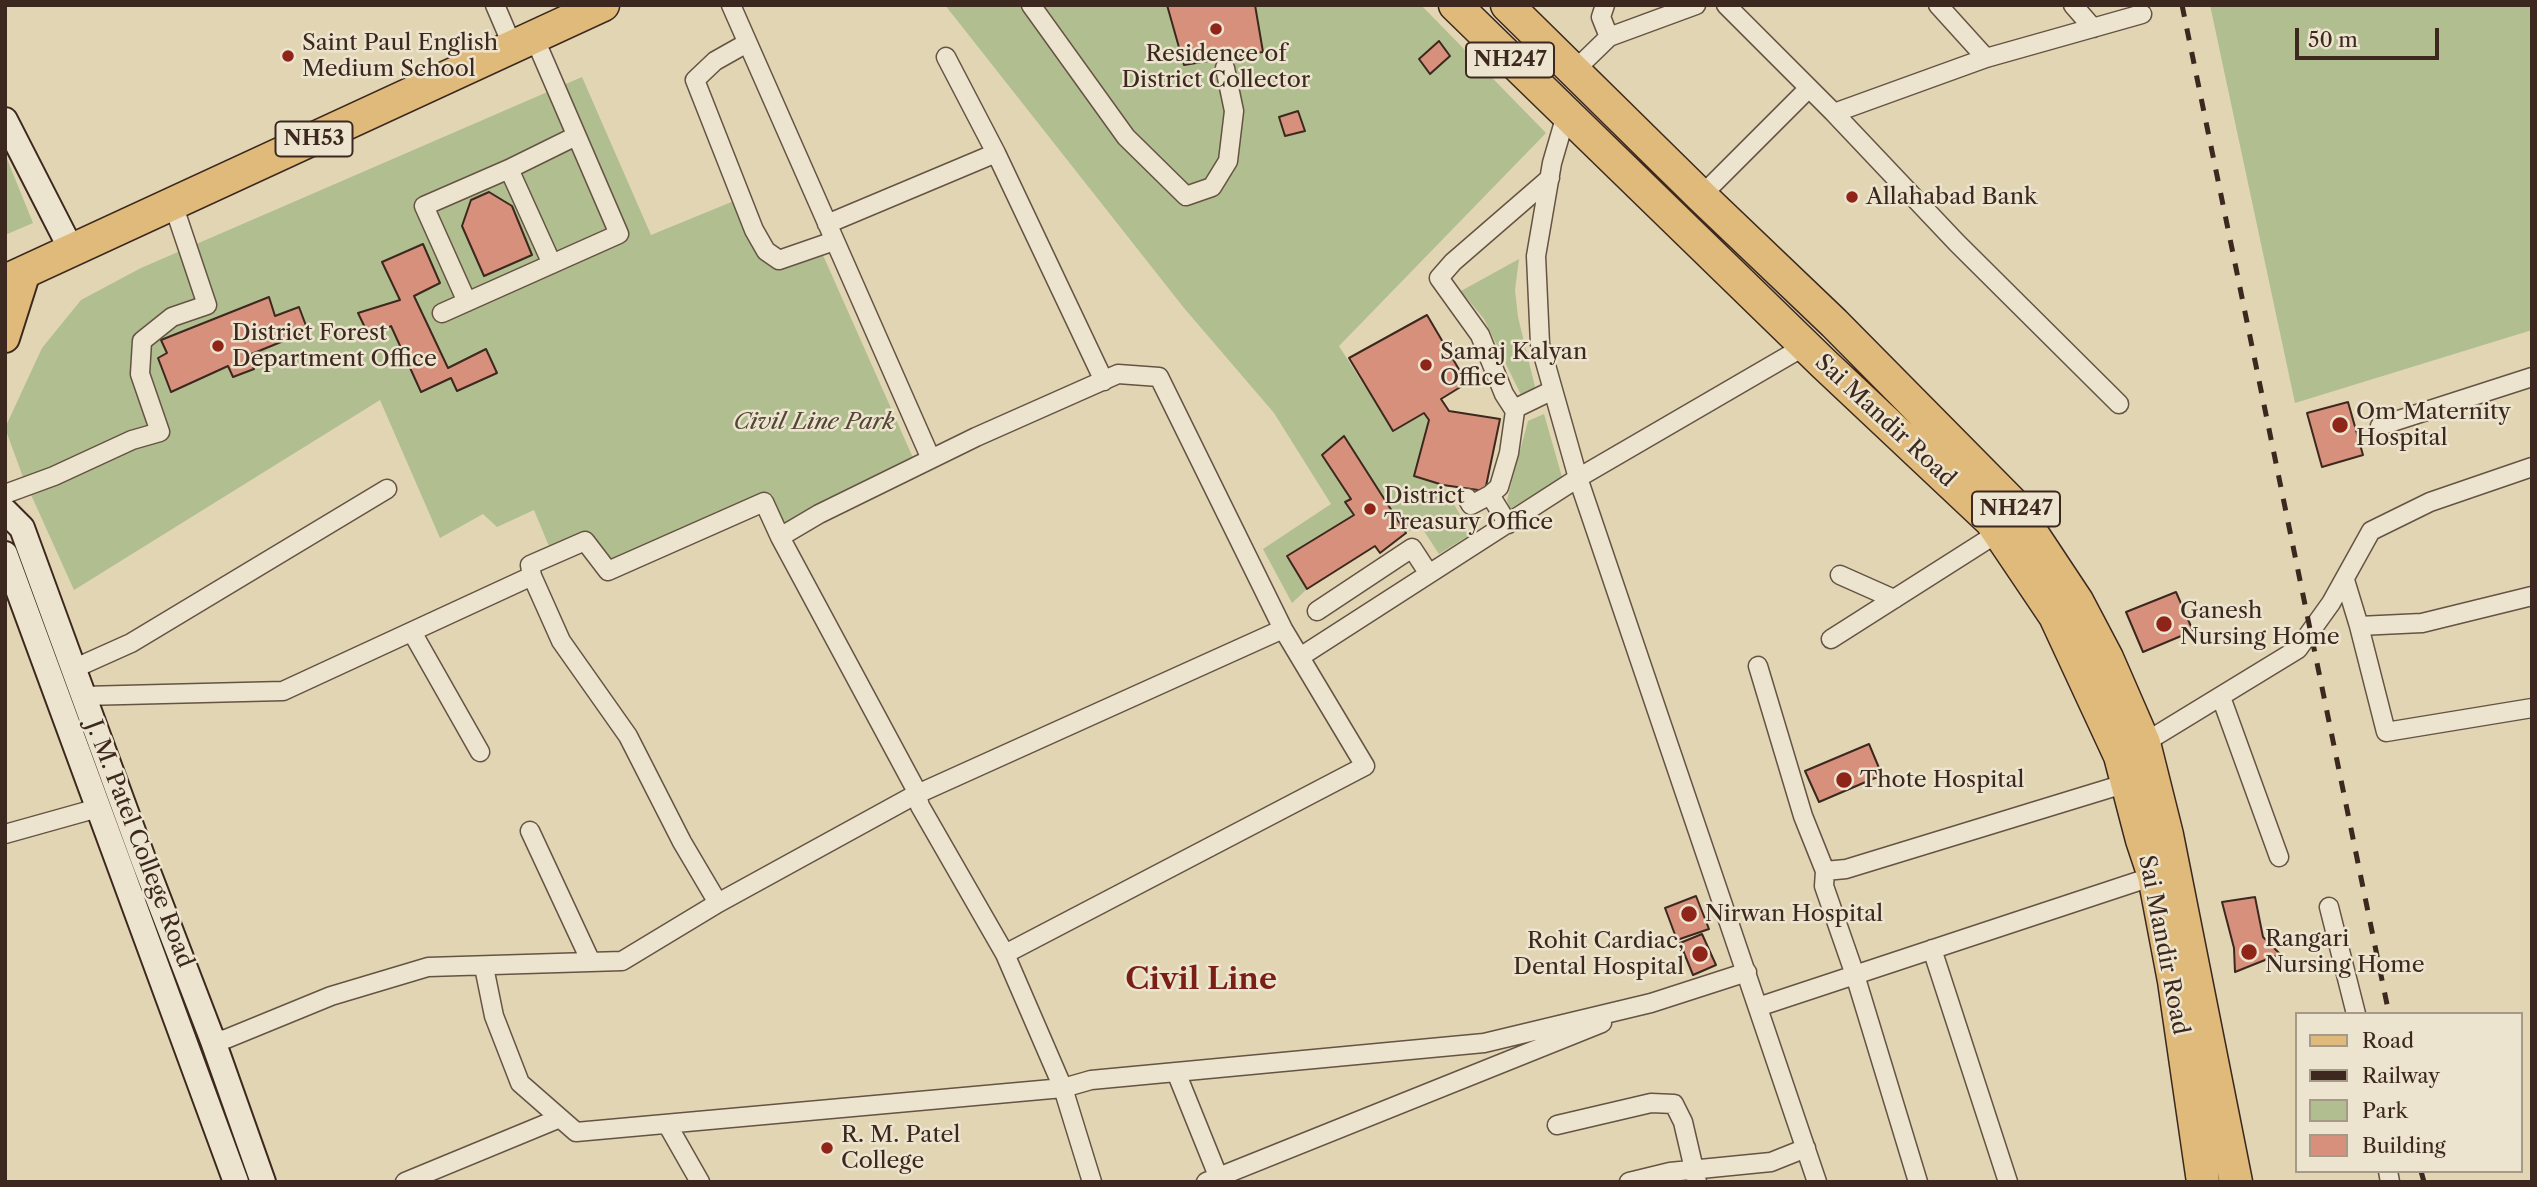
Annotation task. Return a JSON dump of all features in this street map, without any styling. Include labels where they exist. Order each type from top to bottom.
[{"type":"highway","name":"NH53","points":[[16,277],[603,5]]},
{"type":"highway","name":"Sai Mandir Road","points":[[1455,5],[1805,346],[1991,521],[2010,524],[2077,601],[2107,657],[2144,743],[2170,848],[2236,1182]]},
{"type":"highway","name":"Sai Mandir Road","points":[[1507,5],[1843,332],[2012,503],[2010,524],[2120,756],[2154,876],[2174,981],[2203,1182]]},
{"type":"highway","points":[[1566,115],[1584,79]]},
{"type":"main road","points":[[5,120],[72,251]]},
{"type":"main road","points":[[5,338],[16,277]]},
{"type":"main road","name":"J. M. Patel College Road","points":[[5,511],[22,528],[72,682],[211,1035],[263,1182]]},
{"type":"main road","name":"J. M. Patel College Road","points":[[5,555],[72,682],[98,808],[236,1182]]},
{"type":"main road","points":[[183,1038],[211,1035]]},
{"type":"street","points":[[442,313],[619,234],[576,136],[524,42],[495,5]]},
{"type":"street","points":[[731,5],[931,459]]},
{"type":"street","points":[[1031,5],[1126,137],[1186,196],[1212,187],[1228,161],[1234,111],[1224,68]]},
{"type":"street","points":[[1605,5],[1601,17],[1609,37]]},
{"type":"street","points":[[1584,79],[1609,37],[1696,5]]},
{"type":"street","points":[[1726,5],[1834,113],[1957,243],[2119,404]]},
{"type":"street","points":[[1938,5],[1986,58]]},
{"type":"street","points":[[2073,5],[2093,28]]},
{"type":"street","points":[[1834,113],[1986,58],[2142,13]]},
{"type":"street","points":[[747,43],[715,61],[695,80],[754,230],[766,251],[779,260],[834,241]]},
{"type":"street","points":[[946,57],[996,153],[1104,380]]},
{"type":"street","points":[[1701,196],[1808,89]]},
{"type":"street","points":[[1566,115],[1550,178],[1536,256],[1540,344],[1578,478],[1817,1182]]},
{"type":"street","points":[[467,302],[424,206],[576,136]]},
{"type":"street","points":[[827,224],[996,153]]},
{"type":"street","points":[[509,169],[552,264]]},
{"type":"street","points":[[1467,498],[1471,505],[1499,487],[1509,453],[1514,409],[1504,394],[1480,335],[1439,278],[1453,262],[1550,178]]},
{"type":"street","points":[[5,494],[54,476],[132,440],[160,432],[140,374],[142,341],[172,317],[207,305],[173,204]]},
{"type":"street","points":[[1300,657],[1578,478],[1805,346]]},
{"type":"street","points":[[780,537],[931,459],[1118,374],[1159,377],[1283,629],[1365,766],[1005,954]]},
{"type":"street","points":[[2380,426],[2532,377]]},
{"type":"street","points":[[1514,409],[1553,390]]},
{"type":"street","points":[[2144,743],[2298,649],[2345,580],[2371,531],[2430,502],[2532,467]]},
{"type":"street","points":[[72,682],[131,643],[387,489]]},
{"type":"street","points":[[1490,495],[1508,524]]},
{"type":"street","points":[[718,903],[682,842],[628,736],[561,641],[532,576],[530,565],[585,541],[608,571],[764,502],[917,794],[920,806],[1005,954],[1063,1088],[1092,1182]]},
{"type":"street","points":[[1831,639],[2010,524]]},
{"type":"street","points":[[1317,611],[1412,548],[1429,574]]},
{"type":"street","points":[[1840,575],[1894,598]]},
{"type":"street","points":[[72,682],[283,691],[532,576]]},
{"type":"street","points":[[2345,580],[2386,732],[2532,708]]},
{"type":"street","points":[[2359,626],[2421,623],[2532,596]]},
{"type":"street","points":[[211,1035],[226,1039],[331,996],[428,967],[622,961],[718,903],[917,794],[1283,629]]},
{"type":"street","points":[[412,632],[480,752]]},
{"type":"street","points":[[1758,666],[1803,816],[1825,871],[1824,887],[1855,975],[1918,1182]]},
{"type":"street","points":[[2221,698],[2279,857]]},
{"type":"street","points":[[1825,871],[1846,869],[2127,783]]},
{"type":"street","points":[[5,834],[98,808]]},
{"type":"street","points":[[530,831],[591,962]]},
{"type":"street","points":[[1758,1007],[2154,876]]},
{"type":"street","points":[[2329,907],[2355,1012]]},
{"type":"street","points":[[1932,949],[2008,1182]]},
{"type":"street","points":[[484,967],[494,1016],[520,1083],[576,1132],[1063,1088],[1091,1080],[1484,1043],[1651,1003]]},
{"type":"street","points":[[1176,1072],[1212,1179],[1651,1003],[1747,971]]},
{"type":"street","points":[[1556,1125],[1651,1102],[1674,1104],[1683,1122],[1695,1176]]},
{"type":"street","points":[[405,1182],[560,1118]]},
{"type":"street","points":[[667,1124],[701,1182]]},
{"type":"street","points":[[1629,1182],[1670,1172],[1695,1176],[1771,1162],[1806,1148]]},
{"type":"green space","points":[[945,5],[1421,5],[1546,133],[1339,346],[1393,431],[1424,413],[1429,420],[1414,476],[1443,485],[1471,534],[1439,554],[1420,525],[1406,533],[1344,437],[1322,455],[1350,499],[1346,502],[1354,515],[1287,556],[1307,589],[1292,603],[1263,549],[1331,504],[1274,413],[1184,308]]},
{"type":"green space","points":[[2210,5],[2532,5],[2532,330],[2295,403]]},
{"type":"green space","name":"Civil Line Park","points":[[582,77],[651,235],[734,201],[768,263],[782,268],[822,253],[914,460],[783,525],[769,498],[609,568],[585,538],[551,551],[534,510],[497,527],[483,514],[440,538],[380,400],[74,590],[23,477],[5,428],[42,348],[81,300],[141,268]]},
{"type":"green space","points":[[5,154],[33,223],[5,235]]},
{"type":"green space","points":[[1519,259],[1515,290],[1518,317],[1536,391],[1523,399],[1484,319],[1461,291]]},
{"type":"green space","points":[[1544,414],[1562,477],[1510,509],[1507,500],[1528,421]]},
{"type":"building","name":"Residence of District Collector","points":[[1167,5],[1255,5],[1263,52],[1184,65]]},
{"type":"building","points":[[1439,41],[1450,56],[1430,74],[1419,59]]},
{"type":"building","points":[[1298,111],[1305,131],[1285,136],[1279,117]]},
{"type":"building","points":[[489,192],[512,206],[532,255],[484,276],[462,226],[471,200]]},
{"type":"building","points":[[423,244],[440,283],[414,296],[448,368],[486,349],[497,373],[457,391],[451,378],[421,392],[391,326],[370,338],[358,313],[400,300],[382,262]]},
{"type":"building","name":"District Forest Department Office","points":[[269,297],[275,316],[299,307],[308,331],[249,355],[254,369],[233,377],[228,366],[171,392],[158,358],[167,353],[161,340]]},
{"type":"building","points":[[1427,315],[1467,383],[1441,399],[1449,411],[1500,419],[1485,491],[1443,485],[1414,476],[1429,420],[1424,413],[1393,431],[1349,358]]},
{"type":"building","points":[[2348,402],[2363,455],[2322,467],[2307,413]]},
{"type":"building","name":"District Treasury Office","points":[[1344,436],[1406,533],[1380,553],[1375,546],[1307,589],[1287,556],[1354,515],[1345,502],[1351,499],[1322,455]]},
{"type":"building","points":[[2176,592],[2193,631],[2143,652],[2126,612]]},
{"type":"building","points":[[1869,744],[1882,775],[1819,802],[1805,771]]},
{"type":"building","points":[[1696,896],[1709,929],[1677,940],[1665,908]]},
{"type":"building","points":[[2255,897],[2263,937],[2280,954],[2235,972],[2234,948],[2222,902]]},
{"type":"building","points":[[1702,934],[1716,965],[1693,975],[1680,943]]},
{"type":"railway","points":[[2182,5],[2389,1012]]},
{"type":"railway","points":[[2422,1173],[2424,1182]]},
{"type":"place","name":"Residence of District Collector","points":[[1216,29]]},
{"type":"place","name":"Saint Paul English Medium School","points":[[288,56]]},
{"type":"place","name":"Allahabad Bank","points":[[1852,197]]},
{"type":"place","name":"District Forest Department Office","points":[[218,346]]},
{"type":"place","name":"Samaj Kalyan Office","points":[[1426,365]]},
{"type":"place","name":"Om Maternity Hospital","points":[[2340,425]]},
{"type":"place","name":"District Treasury Office","points":[[1370,509]]},
{"type":"place","name":"Ganesh Nursing Home","points":[[2164,624]]},
{"type":"place","name":"Thote Hospital","points":[[1844,780]]},
{"type":"place","name":"Nirwan Hospital","points":[[1689,914]]},
{"type":"place","name":"Rangari Nursing Home","points":[[2249,952]]},
{"type":"place","name":"Rohit Cardiac, Dental Hospital","points":[[1700,954]]},
{"type":"place","name":"R. M. Patel College","points":[[827,1148]]},
{"type":"district","name":"Civil Line","points":[[1201,980]]}]
